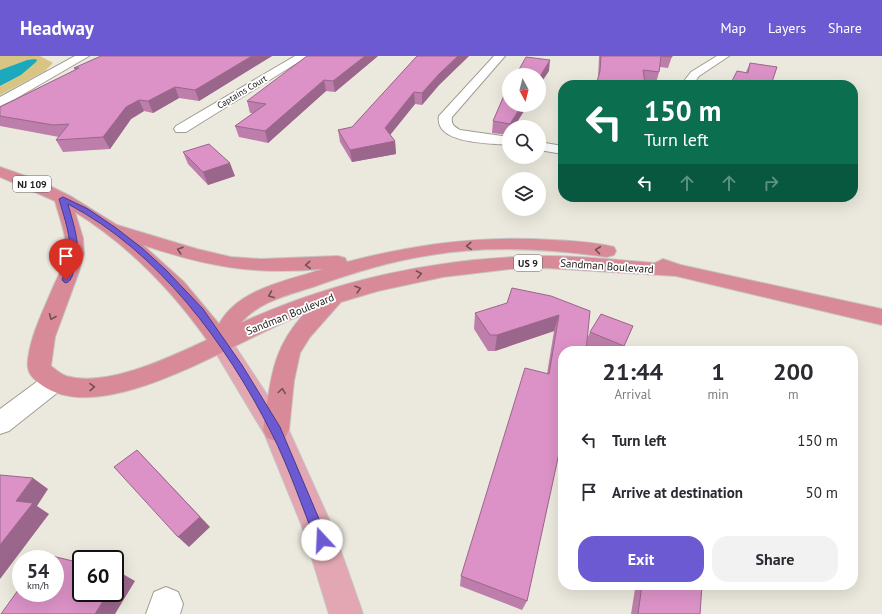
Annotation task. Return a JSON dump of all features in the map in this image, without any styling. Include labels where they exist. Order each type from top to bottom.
[{"type":"highway","name":"NJ 109","points":[[0,172],[25,181],[63,199],[85,210],[114,229],[164,272],[200,312],[221,343]]},
{"type":"highway","points":[[63,199],[74,238],[75,250],[72,268],[38,356],[39,370],[54,382],[68,386],[93,388],[115,385],[178,363],[221,343]]},
{"type":"highway","points":[[114,229],[202,257],[253,265],[282,267],[311,265],[402,254]]},
{"type":"highway","name":"Sandman Boulevard","points":[[221,343],[235,316],[256,302],[325,276],[402,254],[462,246],[527,245],[595,249],[639,256],[676,270],[882,317]]},
{"type":"highway","name":"Sandman Boulevard","points":[[221,343],[278,316],[336,296],[418,274],[488,264],[548,262],[676,270]]},
{"type":"highway","points":[[276,430],[289,353],[302,332],[336,296]]},
{"type":"main road","points":[[221,343],[239,368],[276,430],[317,526],[346,614]]},
{"type":"street","points":[[0,102],[30,87],[64,66],[84,56]]},
{"type":"street","name":"Captains Court","points":[[180,129],[303,56]]},
{"type":"street","points":[[500,56],[446,116],[445,122],[451,138],[502,141]]},
{"type":"street","points":[[691,80],[695,74],[724,56]]},
{"type":"street","points":[[546,147],[558,149]]},
{"type":"street","points":[[0,423],[54,382]]},
{"type":"shaded area","points":[[0,56],[40,56],[53,63],[45,71],[0,95],[0,86],[21,75],[37,60],[27,60],[0,70]]},
{"type":"water","points":[[27,60],[37,60],[36,62],[21,75],[0,86],[0,70]]},
{"type":"building","points":[[101,56],[252,56],[195,90],[175,87],[148,101],[139,100],[126,107],[103,137],[56,140],[69,124],[53,125],[0,116],[0,107],[79,68],[74,68]]},
{"type":"building","points":[[307,56],[365,56],[333,81],[324,80],[265,131],[235,126],[266,104],[247,101]]},
{"type":"building","points":[[417,56],[458,56],[422,93],[414,92],[385,128],[395,141],[350,150],[338,130],[352,127]]},
{"type":"building","points":[[601,56],[661,56],[659,72],[643,70],[645,80],[597,80],[600,71]]},
{"type":"building","points":[[526,57],[550,60],[545,68],[520,68]]},
{"type":"building","points":[[750,63],[777,67],[773,80],[732,80],[737,71],[748,73]]},
{"type":"building","points":[[502,100],[502,112],[518,112],[513,120],[502,120],[502,123],[493,121]]},
{"type":"building","points":[[209,144],[230,163],[203,172],[183,152]]},
{"type":"building","points":[[512,288],[551,296],[590,311],[586,346],[558,346],[558,458],[527,601],[461,576],[525,368],[549,374],[559,315],[497,335],[490,335],[475,313],[507,303]]},
{"type":"building","points":[[601,314],[633,326],[624,346],[590,332]]},
{"type":"building","points":[[137,450],[200,517],[178,537],[114,467]]},
{"type":"building","points":[[0,475],[33,478],[16,501],[33,503],[0,545]]},
{"type":"building","points":[[64,559],[72,561],[72,602],[102,602],[95,614],[1,614],[12,599],[12,602],[64,602]]},
{"type":"building","points":[[641,590],[702,590],[700,614],[638,614]]},
{"type":"route","points":[[66,280],[72,268],[75,250],[74,238],[63,199],[85,210],[114,229],[164,272],[200,312],[239,368],[276,430],[322,540]]}]
